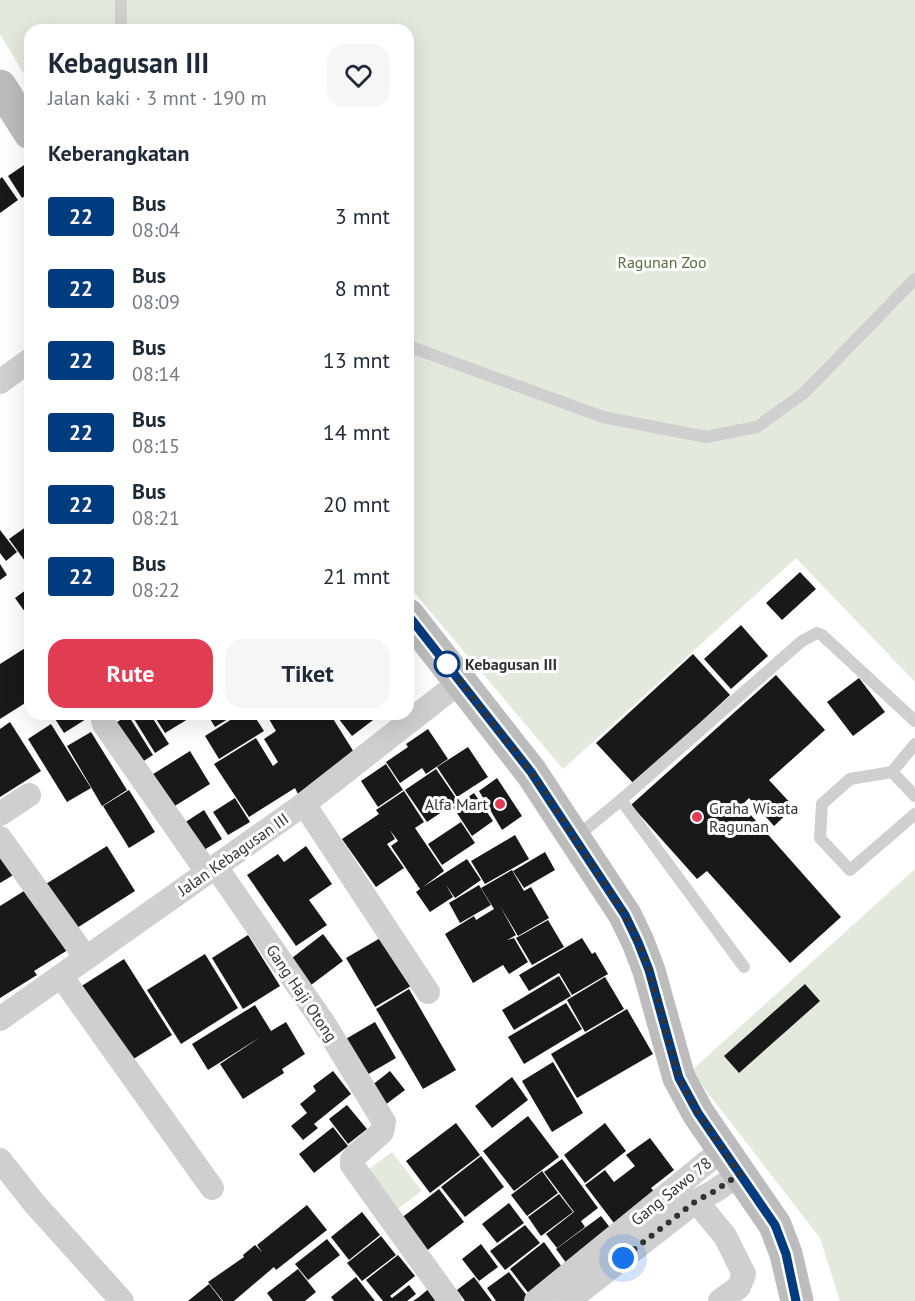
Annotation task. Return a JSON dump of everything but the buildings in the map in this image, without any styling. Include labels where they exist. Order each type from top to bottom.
[{"type":"main road","points":[[0,86],[24,124]]},
{"type":"main road","points":[[414,622],[531,772],[625,915],[649,970],[679,1078],[698,1113],[775,1225],[786,1254],[796,1301]]},
{"type":"street","points":[[0,382],[24,364]]},
{"type":"street","name":"Jalan Kebagusan III","points":[[414,718],[461,681]]},
{"type":"street","name":"Gang Haji Otong","points":[[104,720],[104,724],[325,1025],[384,1122],[382,1132],[355,1156],[352,1165],[450,1301]]},
{"type":"street","name":"Jalan Kebagusan III","points":[[0,1019],[304,804],[411,720]]},
{"type":"street","points":[[0,814],[29,795]]},
{"type":"street","points":[[304,804],[428,992]]},
{"type":"street","points":[[0,838],[86,958]]},
{"type":"street","points":[[61,976],[212,1188]]},
{"type":"street","points":[[0,1160],[34,1203],[122,1301]]},
{"type":"street","points":[[567,1301],[696,1201],[713,1192],[731,1162]]},
{"type":"street","name":"Gang Sawo 78","points":[[536,1301],[731,1162]]},
{"type":"street","points":[[696,1201],[726,1236],[744,1274],[739,1287],[720,1301]]},
{"type":"lane","points":[[121,0],[121,24]]},
{"type":"lane","points":[[414,348],[603,417],[706,437],[757,427],[804,393],[915,279]]},
{"type":"lane","points":[[574,838],[621,800],[802,642],[817,633],[822,635],[915,722]]},
{"type":"lane","points":[[915,744],[892,772],[850,778],[822,804],[820,838],[850,870],[915,814]]},
{"type":"lane","points":[[892,772],[915,796]]},
{"type":"lane","points":[[621,800],[744,967]]},
{"type":"green space","name":"Ragunan Zoo","points":[[0,0],[915,0],[915,682],[796,558],[563,769],[414,592],[414,24],[24,24],[24,74],[0,34]]},
{"type":"green space","points":[[915,869],[915,1301],[840,1301],[820,1238],[691,1071]]},
{"type":"green space","points":[[392,1152],[422,1191],[396,1210],[366,1171]]},
{"type":"bus line","name":"22","points":[[414,622],[531,772],[625,915],[649,970],[679,1078],[698,1113],[775,1225],[786,1254],[796,1301]]},
{"type":"place","name":"Kebagusan III","points":[[447,664]]},
{"type":"place","name":"Alfa Mart","points":[[500,804]]},
{"type":"place","name":"Graha Wisata Ragunan","points":[[697,817]]},
{"type":"route","points":[[447,664],[531,772],[625,915],[649,970],[679,1078],[698,1113],[740,1174],[696,1201],[623,1258]]}]
